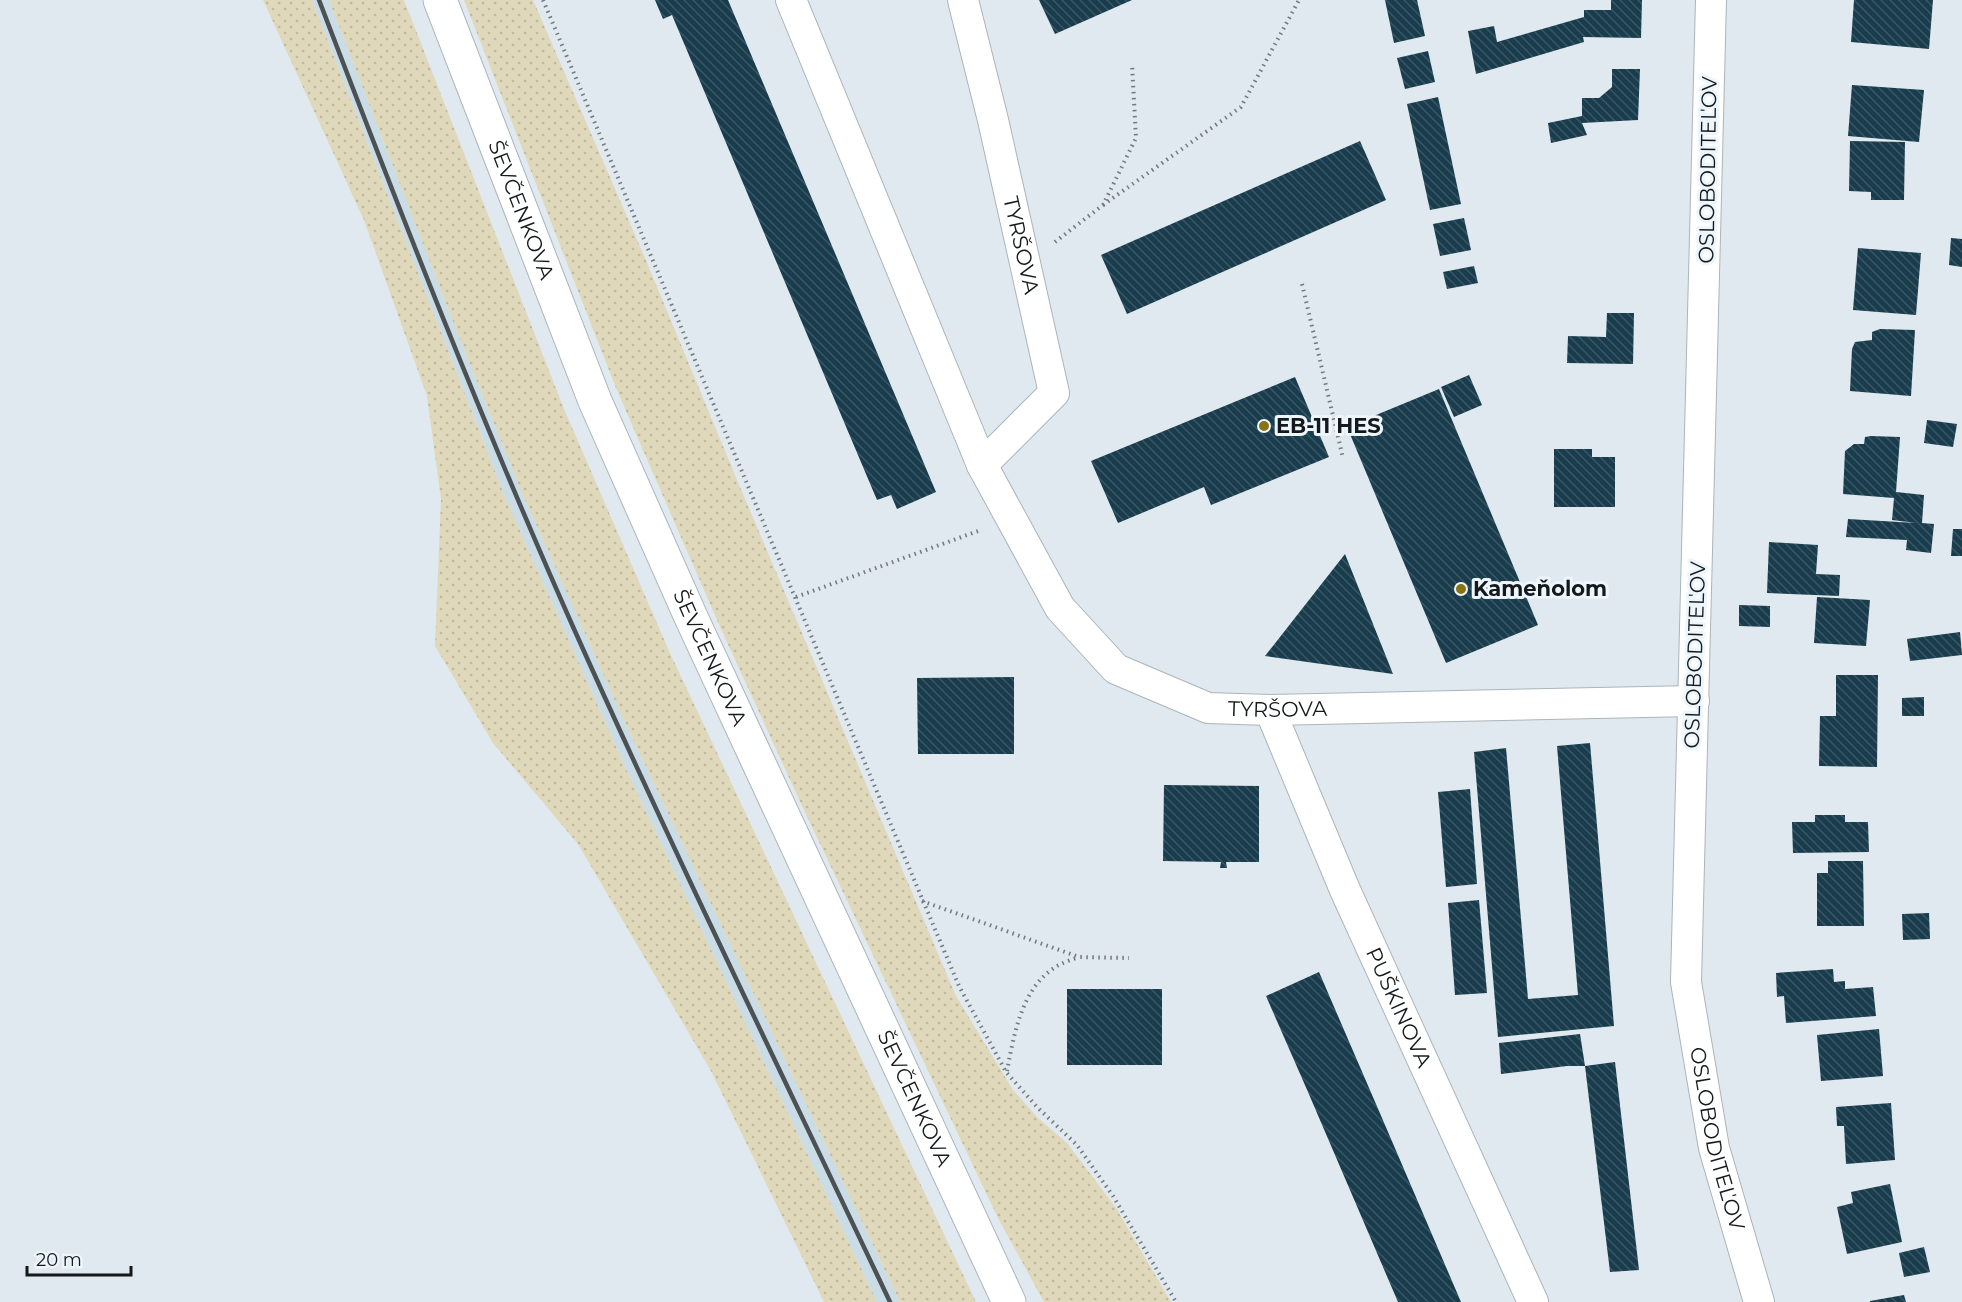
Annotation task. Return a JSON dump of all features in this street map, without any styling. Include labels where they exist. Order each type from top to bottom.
[{"type":"main road","name":"ŠEVČENKOVA","points":[[440,0],[595,401],[695,626],[1009,1302]]},
{"type":"street","name":"TYRŠOVA","points":[[791,0],[982,465],[1060,608],[1116,669],[1208,708],[1270,710],[1694,702]]},
{"type":"street","name":"TYRŠOVA","points":[[963,0],[1026,264],[1054,393],[982,465]]},
{"type":"street","name":"OSLOBODITEĽOV","points":[[1711,0],[1686,982],[1714,1148],[1759,1302]]},
{"type":"street","name":"PUŠKINOVA","points":[[1270,710],[1345,890],[1533,1302]]},
{"type":"path","points":[[543,0],[959,986],[1006,1072],[1038,1108],[1077,1145],[1113,1196],[1176,1302]]},
{"type":"path","points":[[1026,264],[1103,205],[1241,107],[1299,0]]},
{"type":"path","points":[[1103,205],[1136,138],[1132,64]]},
{"type":"path","points":[[1302,285],[1343,458]]},
{"type":"path","points":[[796,597],[1011,519]]},
{"type":"path","points":[[922,901],[1079,957],[1129,958]]},
{"type":"path","points":[[1006,1072],[1017,1022],[1038,981],[1055,966],[1079,957]]},
{"type":"shaded area","points":[[263,0],[312,0],[505,497],[627,771],[877,1302],[824,1302],[711,1071],[578,844],[493,743],[435,646],[441,499],[427,396],[364,220]]},
{"type":"shaded area","points":[[312,0],[329,0],[457,332],[522,493],[621,714],[900,1302],[877,1302],[627,771],[505,497]]},
{"type":"shaded area","points":[[329,0],[404,0],[564,409],[670,653],[976,1302],[900,1302],[621,714],[522,493],[457,332]]},
{"type":"shaded area","points":[[464,0],[533,0],[645,258],[956,996],[1013,1090],[1038,1118],[1067,1143],[1116,1208],[1171,1302],[1044,1302],[998,1218],[803,808],[721,629],[616,388]]},
{"type":"building","points":[[655,0],[728,0],[936,492],[897,509],[891,495],[877,500],[672,15],[663,19]]},
{"type":"building","points":[[1039,0],[1132,0],[1055,34]]},
{"type":"building","points":[[1385,0],[1417,0],[1425,36],[1394,43]]},
{"type":"building","points":[[1611,0],[1642,0],[1641,38],[1583,37],[1584,42],[1476,74],[1468,31],[1494,26],[1497,42],[1584,17],[1584,10],[1611,10]]},
{"type":"building","points":[[1854,0],[1933,0],[1929,49],[1851,42]]},
{"type":"building","points":[[1428,51],[1435,82],[1405,89],[1397,58]]},
{"type":"building","points":[[1612,69],[1640,69],[1638,120],[1582,123],[1587,135],[1551,143],[1548,123],[1582,116],[1582,98],[1599,98],[1612,87]]},
{"type":"building","points":[[1852,85],[1924,90],[1919,142],[1848,136]]},
{"type":"building","points":[[1438,97],[1461,204],[1430,210],[1407,104]]},
{"type":"building","points":[[1360,141],[1386,200],[1127,314],[1101,255]]},
{"type":"building","points":[[1850,141],[1905,142],[1904,200],[1871,200],[1871,192],[1849,191]]},
{"type":"building","points":[[1464,218],[1471,250],[1440,256],[1433,224]]},
{"type":"building","points":[[1951,238],[1962,239],[1962,267],[1949,265]]},
{"type":"building","points":[[1858,248],[1921,253],[1916,315],[1853,310]]},
{"type":"building","points":[[1474,266],[1478,283],[1447,289],[1443,272]]},
{"type":"building","points":[[1607,313],[1634,313],[1633,364],[1567,363],[1568,336],[1606,337]]},
{"type":"building","points":[[1880,329],[1915,330],[1911,396],[1850,391],[1852,349],[1855,342],[1872,340],[1872,332]]},
{"type":"building","points":[[1469,375],[1482,405],[1454,417],[1441,387]]},
{"type":"building","points":[[1295,377],[1329,457],[1211,505],[1204,487],[1118,523],[1091,461]]},
{"type":"building","points":[[1439,389],[1538,625],[1446,663],[1347,427]]},
{"type":"building","points":[[1927,420],[1957,424],[1953,447],[1924,443]]},
{"type":"building","points":[[1865,437],[1900,437],[1896,492],[1924,495],[1922,523],[1934,524],[1931,553],[1906,550],[1907,540],[1846,537],[1848,519],[1916,523],[1892,520],[1894,498],[1843,494],[1845,451],[1854,444],[1864,444]]},
{"type":"building","points":[[1554,449],[1592,449],[1592,457],[1615,457],[1615,507],[1554,507]]},
{"type":"building","points":[[1953,529],[1962,529],[1962,556],[1951,556]]},
{"type":"building","points":[[1769,542],[1818,545],[1816,574],[1840,575],[1839,596],[1767,593]]},
{"type":"building","points":[[1345,554],[1393,674],[1265,656]]},
{"type":"building","points":[[1817,597],[1870,600],[1866,646],[1814,643]]},
{"type":"building","points":[[1739,605],[1770,606],[1770,627],[1739,626]]},
{"type":"building","points":[[1960,632],[1962,655],[1910,661],[1907,639]]},
{"type":"building","points":[[1836,675],[1878,675],[1877,767],[1819,766],[1820,716],[1836,716]]},
{"type":"building","points":[[1014,677],[1014,754],[918,754],[917,678]]},
{"type":"building","points":[[1924,697],[1924,716],[1902,716],[1902,698]]},
{"type":"building","points":[[1590,743],[1614,1026],[1498,1037],[1474,752],[1506,748],[1528,999],[1578,995],[1557,746]]},
{"type":"building","points":[[1164,785],[1259,786],[1259,862],[1226,862],[1227,868],[1220,868],[1221,862],[1163,861]]},
{"type":"building","points":[[1470,789],[1477,884],[1446,887],[1438,792]]},
{"type":"building","points":[[1815,815],[1845,815],[1845,822],[1868,822],[1869,852],[1793,853],[1792,822],[1815,822]]},
{"type":"building","points":[[1828,861],[1863,861],[1864,926],[1817,926],[1817,873],[1828,873]]},
{"type":"building","points":[[1479,900],[1487,993],[1455,995],[1448,903]]},
{"type":"building","points":[[1929,913],[1930,939],[1903,940],[1902,914]]},
{"type":"building","points":[[1833,969],[1834,982],[1845,981],[1845,989],[1873,987],[1876,1016],[1786,1023],[1784,996],[1777,997],[1776,973]]},
{"type":"building","points":[[1319,972],[1461,1302],[1398,1302],[1266,996]]},
{"type":"building","points":[[1067,989],[1162,989],[1162,1065],[1067,1065]]},
{"type":"building","points":[[1879,1029],[1883,1076],[1821,1081],[1817,1035]]},
{"type":"building","points":[[1580,1034],[1585,1066],[1501,1074],[1499,1043]]},
{"type":"building","points":[[1615,1062],[1639,1270],[1610,1272],[1585,1066]]},
{"type":"building","points":[[1891,1103],[1895,1160],[1846,1164],[1844,1126],[1837,1126],[1836,1107]]},
{"type":"building","points":[[1890,1184],[1902,1242],[1847,1254],[1837,1207],[1853,1203],[1851,1192]]},
{"type":"building","points":[[1924,1247],[1930,1272],[1904,1277],[1899,1253]]},
{"type":"building","points":[[1904,1295],[1906,1302],[1870,1302],[1870,1301]]},
{"type":"railway","points":[[319,0],[442,316],[574,629],[690,882],[890,1302]]},
{"type":"place","name":"EB-11 HES","points":[[1264,426]]},
{"type":"place","name":"Kameňolom","points":[[1461,589]]}]
